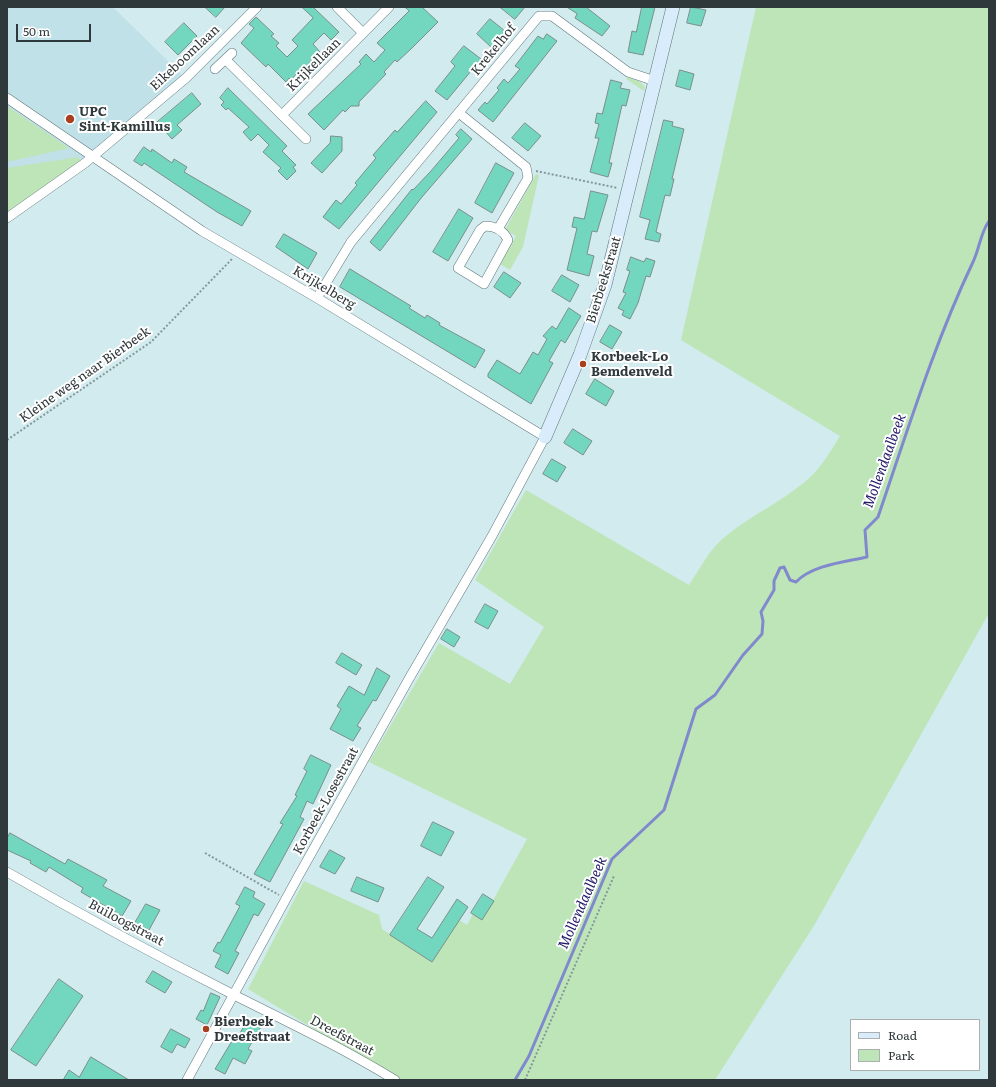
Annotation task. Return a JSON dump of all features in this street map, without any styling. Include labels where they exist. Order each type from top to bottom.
[{"type":"street","name":"Eikeboomlaan","points":[[93,156],[186,78],[257,7]]},
{"type":"street","points":[[337,7],[363,33]]},
{"type":"street","name":"Krijkellaan","points":[[283,114],[389,7]]},
{"type":"street","name":"Bierbeekstraat","points":[[492,536],[545,437],[580,355],[605,285],[673,7]]},
{"type":"street","name":"Krekelhof","points":[[317,298],[351,242],[537,18],[543,15],[552,16],[628,72],[655,81]]},
{"type":"street","points":[[215,69],[229,56],[306,139]]},
{"type":"street","name":"Krijkelberg","points":[[7,98],[169,209],[237,252],[317,298],[545,437]]},
{"type":"street","points":[[459,113],[526,168],[528,172],[528,178],[498,229]]},
{"type":"street","points":[[7,218],[93,156]]},
{"type":"street","points":[[485,226],[498,229],[506,234],[508,240],[484,284],[458,268],[480,230],[485,226]]},
{"type":"street","name":"Korbeek-Losestraat","points":[[188,1080],[286,899],[410,677],[492,536]]},
{"type":"street","name":"Builoogstraat","points":[[7,872],[84,916],[234,995]]},
{"type":"street","name":"Dreefstraat","points":[[234,995],[287,1020],[394,1080]]},
{"type":"path","points":[[528,172],[535,170],[629,191]]},
{"type":"path","name":"Kleine weg naar Bierbeek","points":[[7,440],[151,342],[230,262],[237,252]]},
{"type":"path","points":[[205,853],[286,899]]},
{"type":"path","points":[[525,1080],[614,876]]},
{"type":"shaded area","name":"UPC Sint-Kamillus","points":[[7,7],[113,7],[184,77],[83,161],[7,213]]},
{"type":"green space","points":[[756,7],[989,7],[989,613],[815,924],[715,1080],[398,1080],[248,989],[304,881],[379,915],[382,929],[432,962],[459,920],[467,925],[473,914],[482,920],[527,839],[369,762],[439,643],[510,684],[544,627],[475,580],[526,490],[689,585],[710,553],[720,541],[736,528],[787,495],[807,480],[821,465],[840,436],[681,340]]},
{"type":"green space","points":[[628,77],[641,83],[645,87],[644,91],[626,79]]},
{"type":"green space","points":[[7,106],[69,148],[7,162]]},
{"type":"green space","points":[[78,157],[81,161],[7,212],[7,168]]},
{"type":"green space","points":[[536,174],[539,175],[523,247],[510,270],[500,264],[516,236],[505,230]]},
{"type":"building","points":[[205,7],[225,7],[216,17]]},
{"type":"building","points":[[302,7],[313,7],[339,32],[331,40],[324,33],[313,44],[320,52],[299,74],[297,73],[291,80],[289,78],[286,82],[268,64],[266,67],[241,43],[254,28],[249,24],[256,17],[274,34],[271,36],[279,43],[276,46],[287,57],[298,46],[292,40],[313,18]]},
{"type":"building","points":[[405,7],[422,7],[438,22],[397,62],[395,60],[384,72],[386,74],[359,102],[359,106],[351,106],[345,112],[343,110],[324,130],[308,114],[361,64],[359,62],[366,54],[374,62],[385,50],[377,43],[409,11]]},
{"type":"building","points":[[500,7],[525,7],[515,19]]},
{"type":"building","points":[[567,7],[586,7],[610,26],[602,36],[575,18],[577,14]]},
{"type":"building","points":[[642,7],[655,7],[643,55],[628,52],[632,31],[636,32]]},
{"type":"building","points":[[691,7],[706,10],[701,26],[687,23]]},
{"type":"building","points":[[490,19],[505,31],[491,47],[477,34]]},
{"type":"building","points":[[184,23],[197,36],[178,55],[165,42]]},
{"type":"building","points":[[547,34],[557,41],[493,122],[478,110],[485,102],[487,104],[499,90],[497,88],[504,79],[508,83],[520,69],[515,66],[538,36],[543,39]]},
{"type":"building","points":[[464,46],[481,59],[447,100],[435,91],[455,66],[451,62]]},
{"type":"building","points":[[680,70],[694,74],[690,90],[676,86]]},
{"type":"building","points":[[611,80],[622,83],[620,88],[630,90],[626,106],[622,105],[609,163],[612,163],[608,177],[590,172],[599,138],[595,138],[599,124],[595,123],[597,113],[602,114]]},
{"type":"building","points":[[228,88],[287,146],[282,151],[296,165],[293,167],[296,171],[287,180],[278,171],[281,168],[263,152],[269,145],[258,134],[251,141],[243,132],[249,127],[228,108],[226,110],[221,105],[224,102],[220,98]]},
{"type":"building","points":[[192,93],[201,104],[177,125],[182,130],[172,139],[164,130],[160,133],[154,125]]},
{"type":"building","points":[[426,101],[437,112],[339,229],[323,217],[336,200],[341,204],[357,185],[355,183],[376,158],[373,155],[395,130],[397,132]]},
{"type":"building","points":[[664,120],[673,122],[672,126],[684,129],[672,179],[674,179],[670,196],[665,195],[656,232],[661,234],[659,242],[645,239],[650,220],[640,217]]},
{"type":"building","points":[[525,123],[541,136],[528,151],[512,138]]},
{"type":"building","points":[[461,129],[472,139],[422,197],[380,251],[370,242],[412,189],[413,190],[431,171],[459,138],[456,135]]},
{"type":"building","points":[[331,136],[342,137],[342,151],[322,173],[311,163],[330,143]]},
{"type":"building","points":[[144,147],[151,152],[152,149],[172,163],[174,159],[187,167],[184,172],[251,211],[242,226],[217,212],[144,163],[142,166],[134,161]]},
{"type":"building","points":[[496,163],[514,173],[492,213],[475,203]]},
{"type":"building","points":[[591,191],[608,195],[597,232],[592,231],[587,254],[594,256],[589,276],[567,270],[577,228],[572,227],[574,217],[584,219]]},
{"type":"building","points":[[459,209],[473,218],[448,261],[433,252]]},
{"type":"building","points":[[284,234],[317,253],[308,269],[276,247]]},
{"type":"building","points":[[631,257],[644,262],[646,258],[655,261],[650,277],[646,276],[638,303],[630,319],[622,315],[624,311],[618,308],[626,293],[623,292],[630,271],[627,270]]},
{"type":"building","points":[[350,269],[411,306],[409,308],[425,318],[427,315],[440,323],[439,325],[485,350],[475,368],[340,287]]},
{"type":"building","points":[[504,272],[521,283],[510,298],[494,287]]},
{"type":"building","points":[[562,275],[579,285],[570,302],[552,291]]},
{"type":"building","points":[[569,308],[581,316],[565,343],[561,340],[549,361],[553,363],[531,404],[488,377],[488,374],[497,360],[520,374],[533,352],[538,355],[547,339],[543,336],[552,326],[556,329]]},
{"type":"building","points":[[610,325],[622,332],[612,349],[600,342]]},
{"type":"building","points":[[595,379],[614,391],[606,406],[586,394]]},
{"type":"building","points":[[573,429],[592,441],[583,455],[564,443]]},
{"type":"building","points":[[552,459],[566,467],[557,482],[543,474]]},
{"type":"building","points":[[485,604],[498,611],[488,629],[475,622]]},
{"type":"building","points":[[447,629],[460,637],[454,647],[441,639]]},
{"type":"building","points":[[342,653],[362,665],[356,675],[336,663]]},
{"type":"building","points":[[377,668],[390,676],[376,701],[373,700],[357,726],[361,728],[353,741],[330,729],[341,709],[337,706],[349,686],[364,695]]},
{"type":"building","points":[[311,755],[331,765],[313,804],[307,801],[300,817],[304,819],[270,882],[254,874],[283,824],[280,823],[297,796],[295,795],[307,771],[304,769]]},
{"type":"building","points":[[433,822],[454,832],[441,856],[421,846]]},
{"type":"building","points":[[10,833],[65,864],[68,859],[107,880],[103,886],[131,901],[122,916],[81,892],[83,888],[49,867],[46,872],[30,863],[31,861],[7,850],[7,839]]},
{"type":"building","points":[[330,850],[345,858],[335,874],[320,867]]},
{"type":"building","points":[[357,877],[384,888],[378,902],[351,891]]},
{"type":"building","points":[[428,877],[444,887],[417,929],[432,938],[457,899],[468,907],[432,962],[390,935]]},
{"type":"building","points":[[245,887],[255,892],[253,897],[265,904],[258,916],[254,914],[235,951],[239,953],[228,974],[215,967],[221,955],[213,951],[218,942],[220,943],[240,906],[236,904]]},
{"type":"building","points":[[483,894],[494,901],[482,920],[471,913]]},
{"type":"building","points":[[146,904],[160,910],[149,930],[135,923]]},
{"type":"building","points":[[153,971],[172,982],[165,993],[146,982]]},
{"type":"building","points":[[59,979],[83,996],[36,1066],[11,1050]]},
{"type":"building","points":[[211,993],[220,997],[207,1025],[196,1019],[201,1010],[203,1011]]},
{"type":"building","points":[[248,1019],[261,1027],[248,1049],[252,1051],[245,1064],[233,1058],[225,1074],[215,1069],[232,1041],[235,1042]]},
{"type":"building","points":[[171,1029],[190,1039],[185,1048],[177,1044],[172,1053],[161,1047]]},
{"type":"building","points":[[91,1057],[129,1080],[63,1080],[69,1070],[79,1077]]},
{"type":"waterway","name":"Mollendaalbeek","points":[[515,1080],[529,1056],[612,859],[664,810],[696,709],[715,695],[743,655],[762,634],[763,621],[761,612],[774,590],[774,581],[780,568],[784,567],[790,580],[796,582],[803,576],[820,568],[867,557],[865,530],[878,517],[933,356],[989,221]]},
{"type":"place","name":"UPC Sint-Kamillus","points":[[70,119]]},
{"type":"place","name":"Korbeek-Lo Bemdenveld","points":[[583,364]]},
{"type":"place","name":"Bierbeek Dreefstraat","points":[[206,1029]]}]
